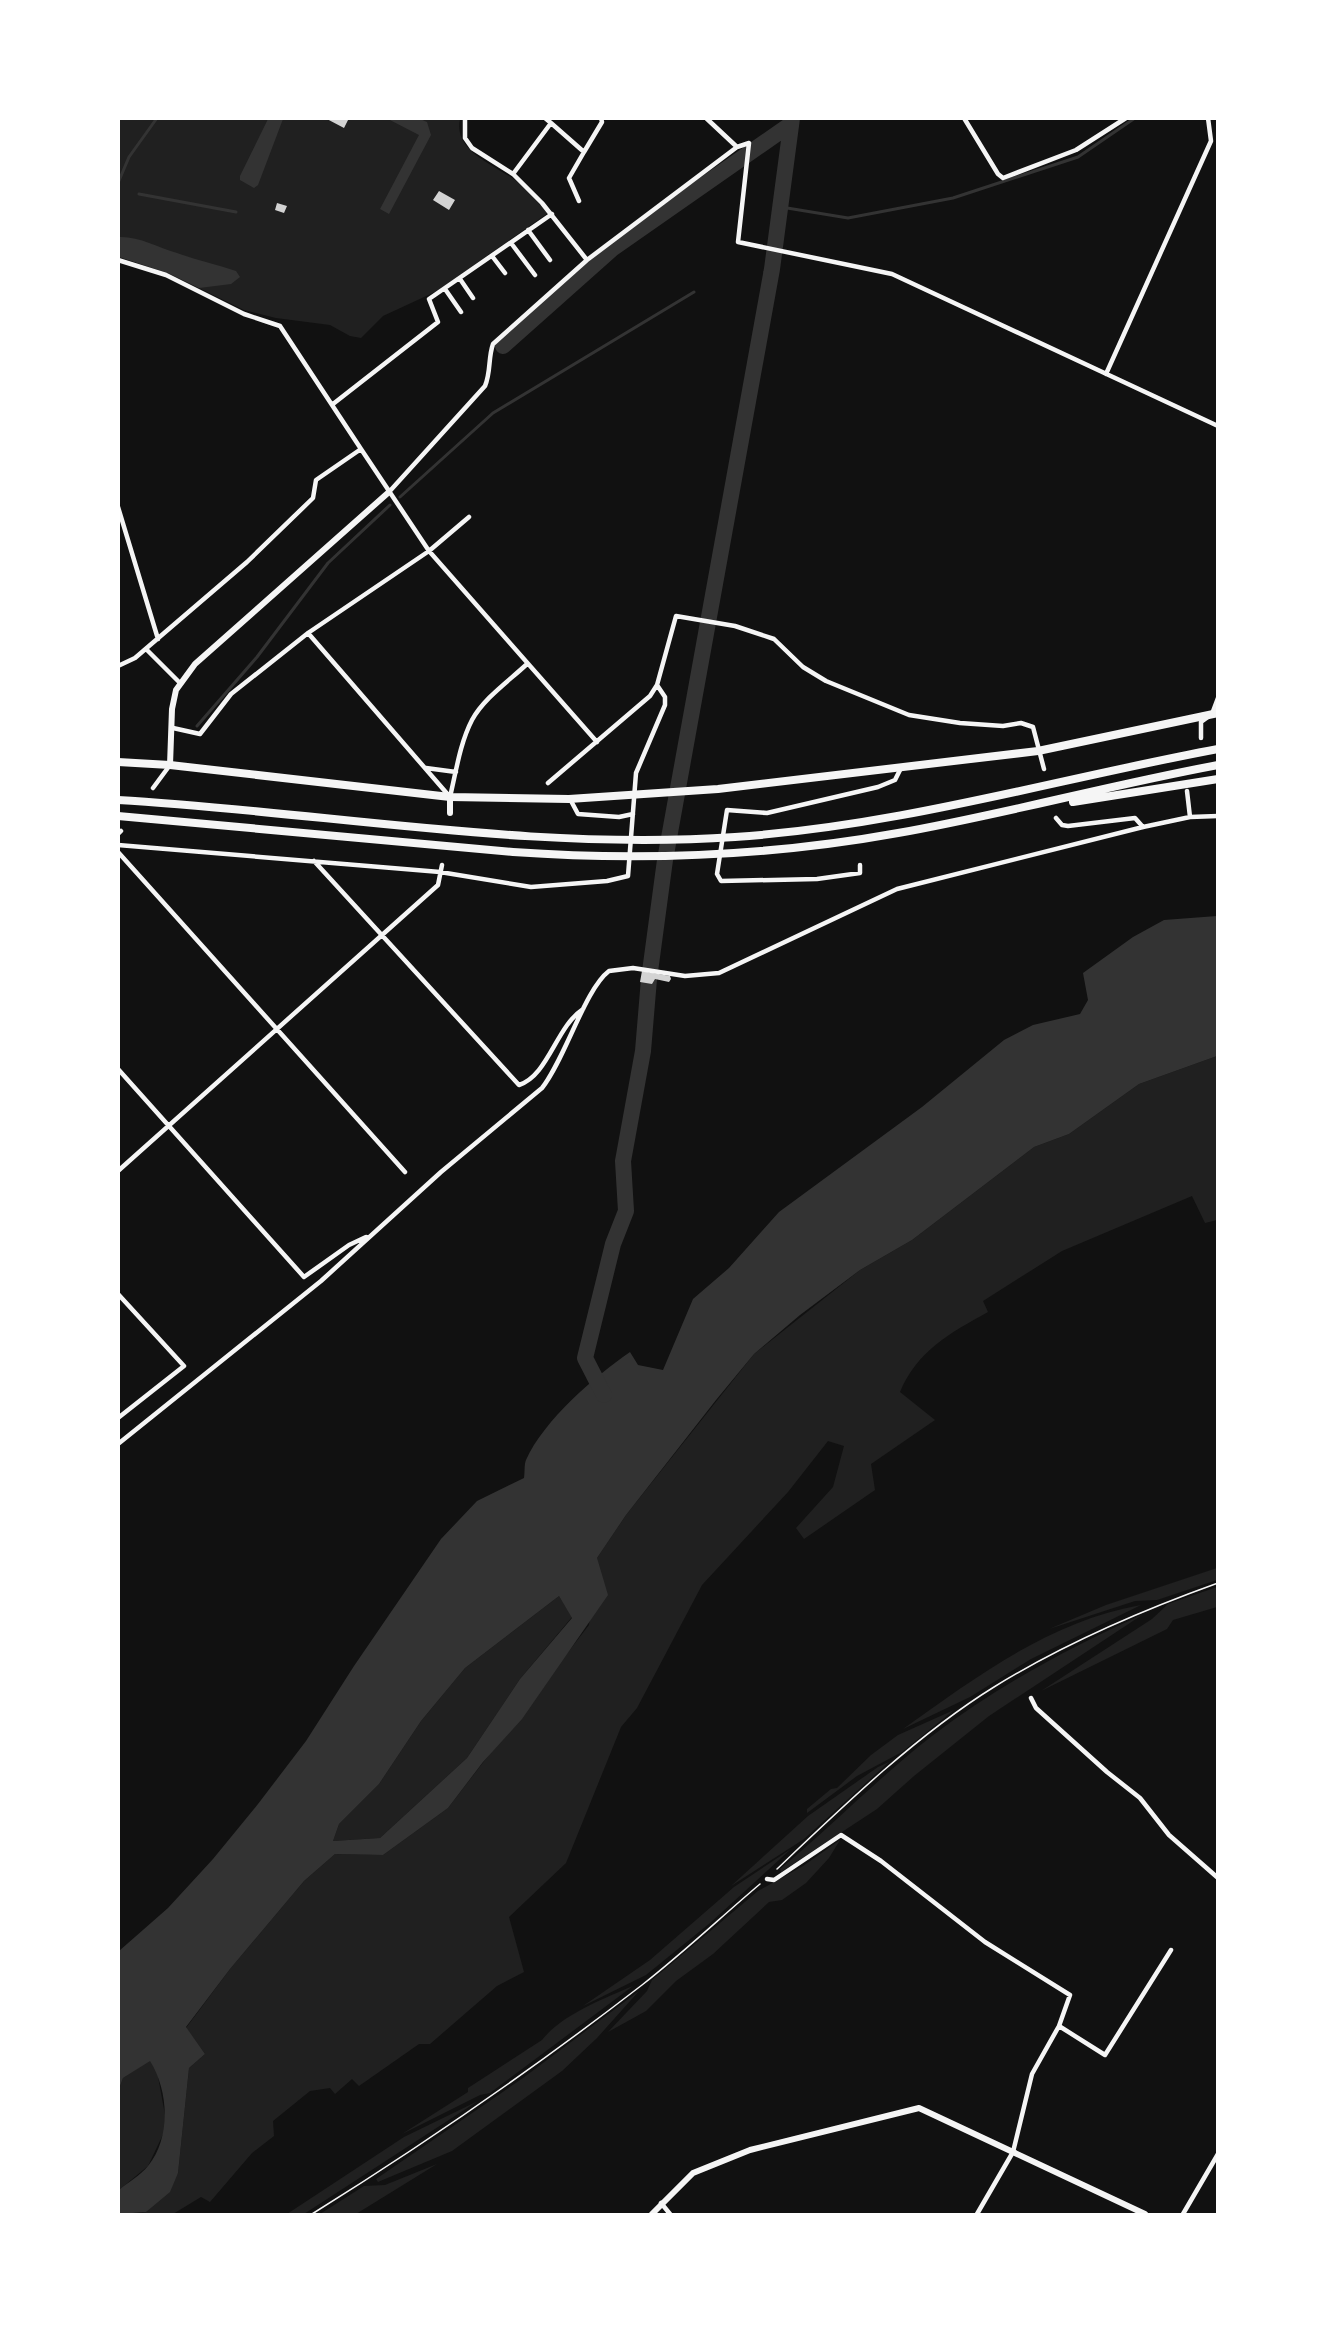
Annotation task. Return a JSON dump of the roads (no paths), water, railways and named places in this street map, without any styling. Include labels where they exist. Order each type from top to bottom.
[{"type":"highway","points":[[118,762],[170,765],[450,796],[569,799],[718,789],[1038,751],[1215,713]]},
{"type":"highway","points":[[118,800],[270,811],[513,836],[620,841],[734,837],[823,828],[893,817],[1218,749]]},
{"type":"highway","points":[[955,822],[1218,765]]},
{"type":"highway","points":[[118,816],[513,852],[618,857],[730,853],[842,842],[1151,787],[1218,779]]},
{"type":"street","points":[[465,118],[465,138],[472,148],[513,174],[552,214],[587,260]]},
{"type":"street","points":[[545,118],[584,152]]},
{"type":"street","points":[[579,201],[569,178],[602,122],[602,118]]},
{"type":"street","points":[[706,118],[737,147]]},
{"type":"street","points":[[964,118],[998,174],[1003,178],[1076,150],[1125,118]]},
{"type":"street","points":[[1106,374],[1211,141],[1208,118]]},
{"type":"street","points":[[513,174],[551,123]]},
{"type":"street","points":[[1211,141],[1218,141]]},
{"type":"street","points":[[153,788],[170,765],[172,709],[176,690],[195,664],[389,492],[485,386],[490,375],[490,352],[493,344],[587,260],[737,147],[749,143],[738,242],[892,274],[1218,426]]},
{"type":"street","points":[[333,404],[438,322],[429,300],[552,214]]},
{"type":"street","points":[[528,231],[550,260]]},
{"type":"street","points":[[511,243],[536,275]]},
{"type":"street","points":[[492,256],[505,273]]},
{"type":"street","points":[[118,260],[166,275],[244,314],[280,326],[429,551],[597,742]]},
{"type":"street","points":[[460,279],[473,298]]},
{"type":"street","points":[[445,289],[461,312]]},
{"type":"street","points":[[118,666],[135,658],[247,562],[313,498],[316,480],[361,449]]},
{"type":"street","points":[[118,507],[158,639]]},
{"type":"street","points":[[173,728],[200,734],[231,694],[308,633],[429,551],[469,517]]},
{"type":"street","points":[[548,783],[650,696],[657,685],[676,616],[735,626],[774,639],[803,667],[837,686],[909,715],[960,723],[1004,726],[1021,723],[1033,728],[1044,769]]},
{"type":"street","points":[[308,633],[450,796]]},
{"type":"street","points":[[146,649],[180,683]]},
{"type":"street","points":[[450,813],[450,796],[472,720],[487,701],[527,664]]},
{"type":"street","points":[[118,845],[440,872],[531,887],[607,881],[628,876],[636,773],[665,705],[665,697],[657,685]]},
{"type":"street","points":[[1201,738],[1202,722],[1215,713],[1218,698]]},
{"type":"street","points":[[426,768],[456,772]]},
{"type":"street","points":[[860,865],[860,873],[817,879],[721,881],[717,874],[727,810],[766,813],[895,780],[901,768]]},
{"type":"street","points":[[1187,791],[1190,817]]},
{"type":"street","points":[[851,792],[854,801]]},
{"type":"street","points":[[569,799],[578,814],[618,817],[633,814]]},
{"type":"street","points":[[118,1444],[275,1320],[449,1165],[542,1088],[555,1071],[604,974],[633,968],[685,976],[719,974],[897,889],[1143,827],[1190,817],[1218,816]]},
{"type":"street","points":[[1056,818],[1062,825],[1068,826],[1136,818],[1143,827]]},
{"type":"street","points":[[118,852],[275,1030],[405,1172]]},
{"type":"street","points":[[314,861],[383,933],[519,1085],[528,1082],[537,1073],[570,1018],[585,1008]]},
{"type":"street","points":[[118,1171],[438,885],[442,865]]},
{"type":"street","points":[[118,1069],[304,1277],[349,1245],[371,1235]]},
{"type":"street","points":[[118,1294],[184,1366],[118,1418]]},
{"type":"street","points":[[1032,1698],[1036,1708],[1107,1772],[1140,1798],[1169,1835],[1218,1878]]},
{"type":"street","points":[[766,1879],[774,1880],[842,1835],[846,1836],[985,1942],[1070,1995],[1059,2026],[1032,2074],[1012,2152],[977,2214]]},
{"type":"street","points":[[1059,2026],[1105,2055],[1171,1950]]},
{"type":"street","points":[[652,2214],[693,2173],[750,2150],[920,2108],[1146,2214]]},
{"type":"street","points":[[1183,2214],[1218,2154]]},
{"type":"street","points":[[661,2204],[670,2214]]},
{"type":"waterway","points":[[118,183],[129,157],[157,118]]},
{"type":"waterway","points":[[604,1395],[585,1358],[613,1244],[626,1211],[623,1161],[643,1051],[649,979],[665,860],[772,269],[792,118]]},
{"type":"waterway","points":[[781,207],[848,218],[953,198],[1078,157],[1135,118]]},
{"type":"waterway","points":[[503,346],[612,249],[791,124]]},
{"type":"waterway","points":[[139,194],[236,212]]},
{"type":"waterway","points":[[765,272],[772,269]]},
{"type":"waterway","points":[[400,497],[493,413],[694,292]]},
{"type":"waterway","points":[[197,726],[257,657],[328,563],[390,505]]}]
